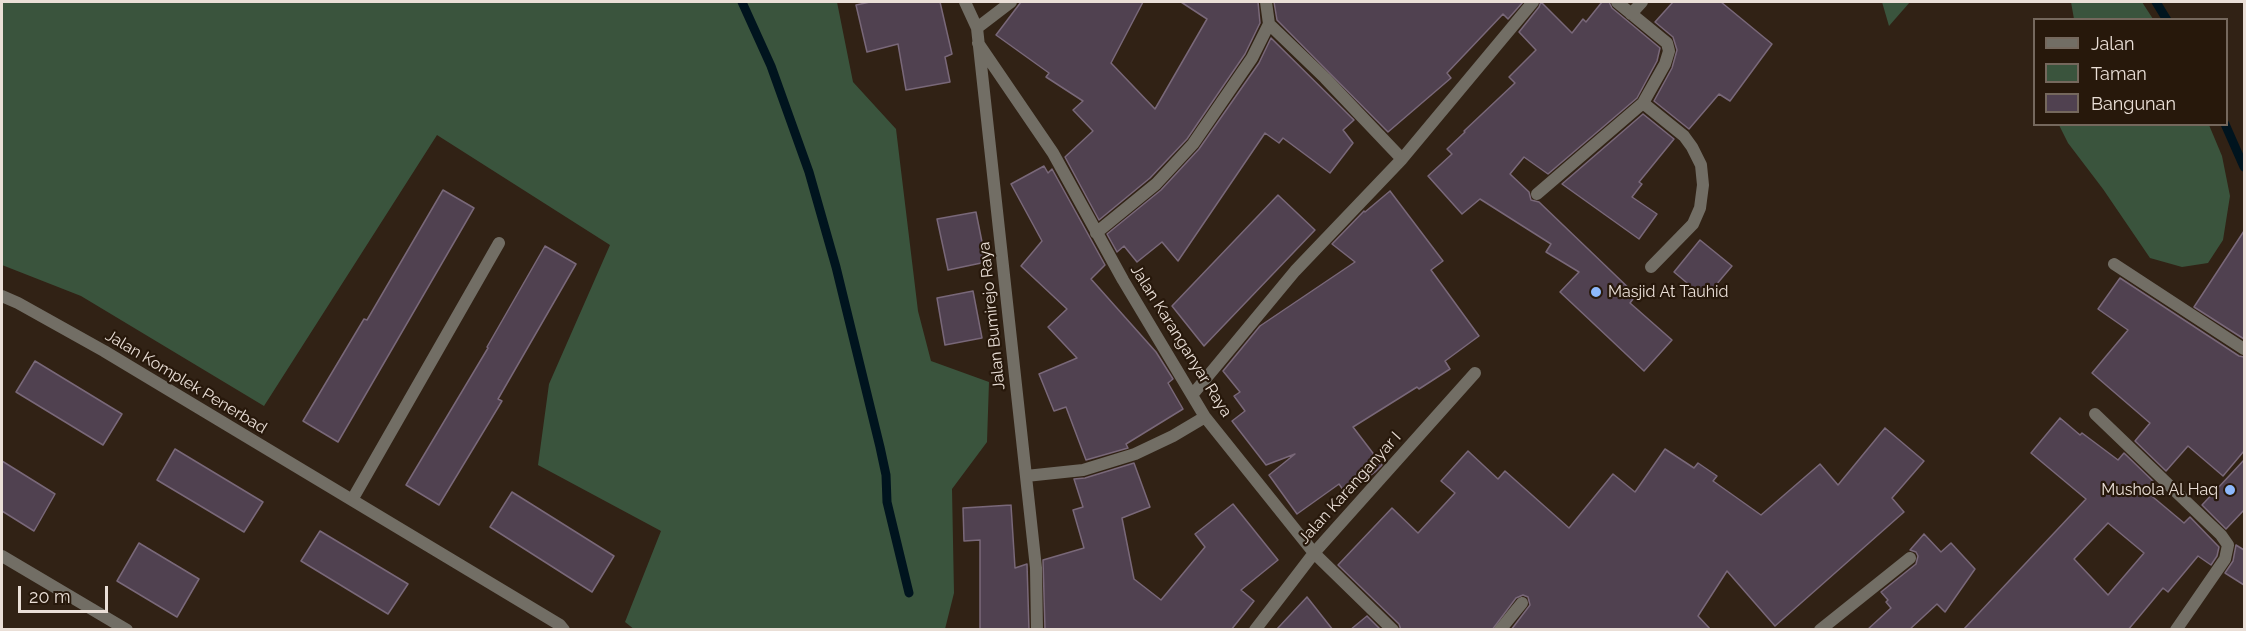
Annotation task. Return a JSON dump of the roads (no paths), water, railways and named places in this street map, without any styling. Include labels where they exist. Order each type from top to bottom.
[{"type":"street","name":"Jalan Bumirejo Raya","points":[[965,2],[977,28],[1036,568],[1038,630]]},
{"type":"street","points":[[977,28],[1011,2]]},
{"type":"street","points":[[1096,233],[1156,184],[1193,144],[1252,58],[1269,24],[1266,2]]},
{"type":"street","points":[[1193,394],[1295,271],[1402,159],[1533,2]]},
{"type":"street","points":[[1537,194],[1643,103],[1665,64],[1669,51],[1667,43],[1617,2]]},
{"type":"street","points":[[1631,14],[1642,2]]},
{"type":"street","points":[[1269,24],[1325,78],[1402,159]]},
{"type":"street","name":"Jalan Karanganyar Raya","points":[[978,43],[1053,153],[1123,280],[1205,417],[1314,553],[1393,630]]},
{"type":"street","points":[[1643,103],[1684,136],[1701,165],[1703,185],[1700,208],[1693,224],[1651,267]]},
{"type":"street","points":[[352,500],[499,243]]},
{"type":"street","points":[[2114,264],[2244,350]]},
{"type":"street","name":"Jalan Komplek Penerbad","points":[[2,296],[104,351],[560,625],[564,630]]},
{"type":"street","name":"Jalan Karanganyar I","points":[[1255,630],[1314,553],[1475,373]]},
{"type":"street","points":[[2095,414],[2221,535],[2228,545],[2225,559],[2175,630]]},
{"type":"street","points":[[1026,476],[1083,470],[1125,457],[1173,436],[1205,417]]},
{"type":"street","points":[[2,556],[127,630]]},
{"type":"street","points":[[1820,630],[1910,558]]},
{"type":"street","points":[[1500,630],[1522,603]]},
{"type":"waterway","points":[[742,2],[771,66],[809,172],[836,267],[880,447],[886,475],[887,502],[909,593]]},
{"type":"waterway","points":[[2156,2],[2166,18]]},
{"type":"waterway","points":[[2226,126],[2244,167]]},
{"type":"place","name":"Masjid At Tauhid","points":[[1596,292]]},
{"type":"place","name":"Mushola Al Haq","points":[[2230,490]]}]
